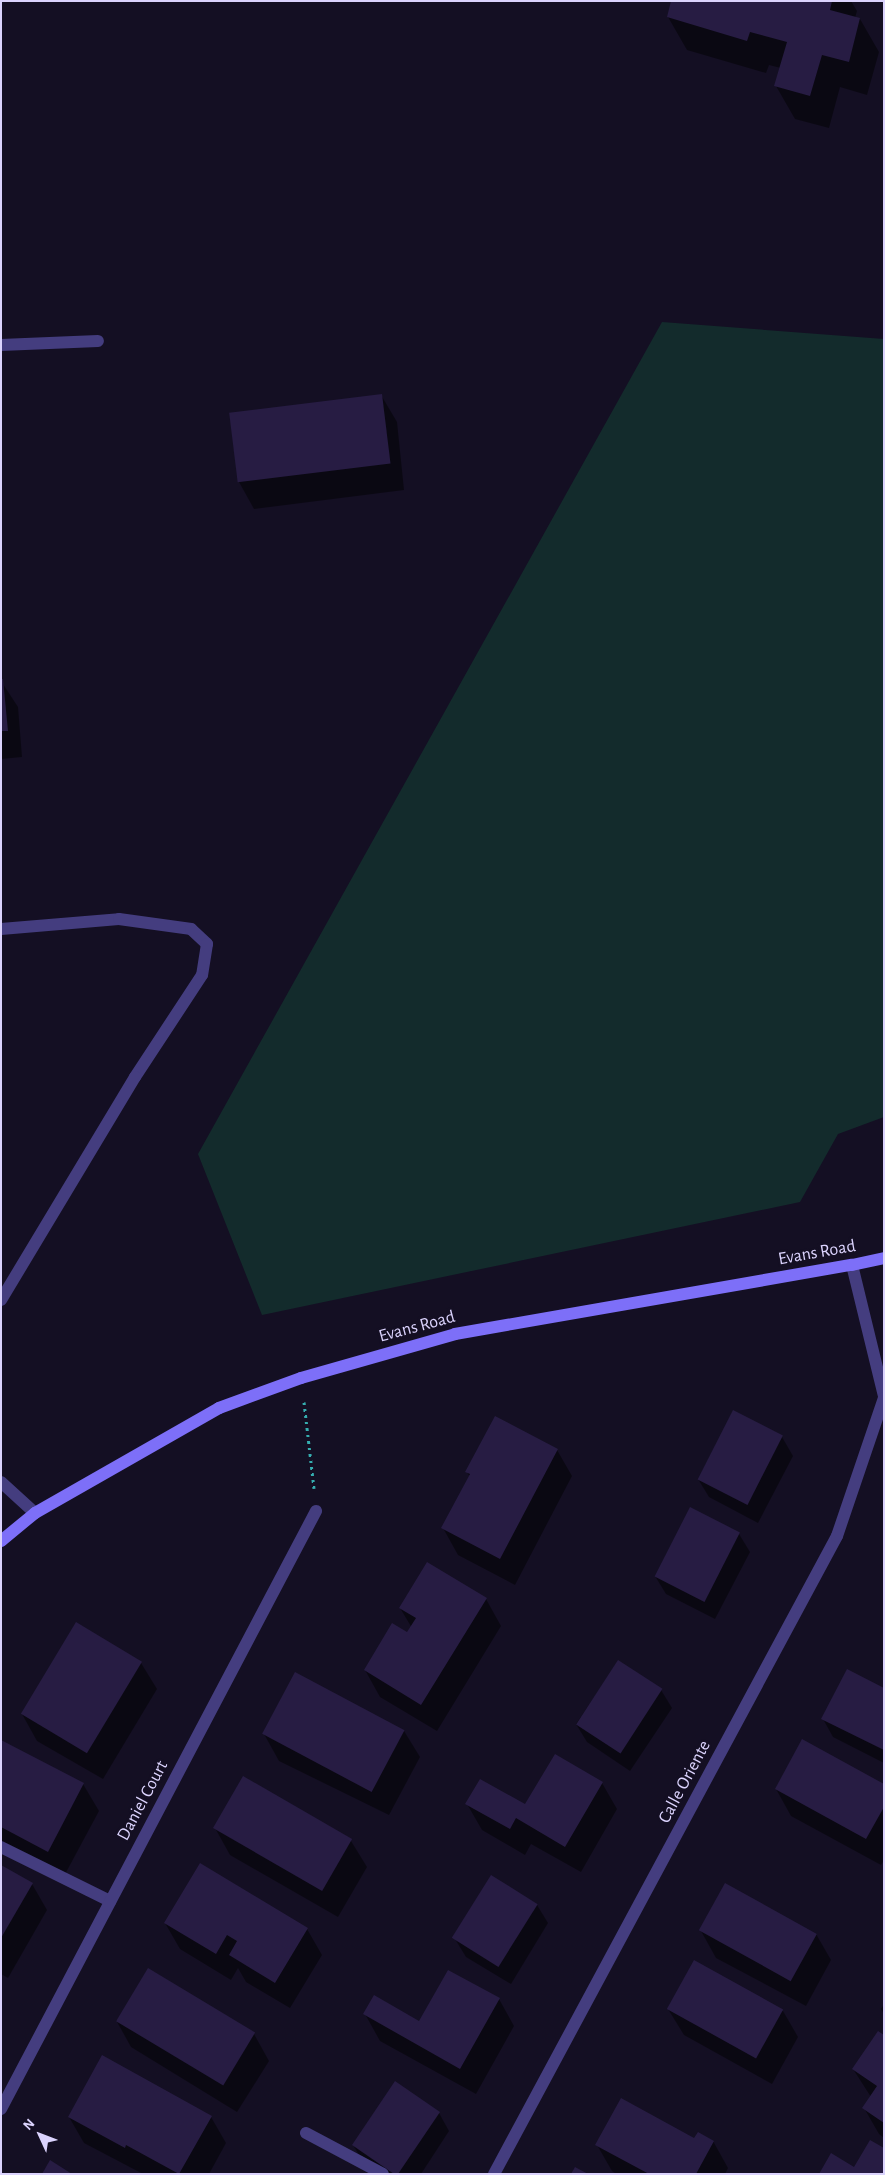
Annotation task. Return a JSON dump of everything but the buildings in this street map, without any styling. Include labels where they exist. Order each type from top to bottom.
[{"type":"street","points":[[1,346],[98,341]]},
{"type":"street","points":[[1,929],[119,919],[191,929],[207,944],[202,975],[135,1077],[1,1300]]},
{"type":"street","name":"Evans Road","points":[[1,1541],[35,1513],[219,1408],[301,1378],[455,1334],[884,1258]]},
{"type":"street","name":"Calle Oriente","points":[[494,2174],[837,1536],[884,1397],[852,1265]]},
{"type":"street","points":[[1,1482],[35,1513]]},
{"type":"street","name":"Daniel Court","points":[[3,2101],[316,1511]]},
{"type":"street","points":[[1,1847],[110,1901]]},
{"type":"street","points":[[306,2133],[383,2174]]},
{"type":"path","points":[[301,1378],[316,1511]]},
{"type":"green space","points":[[662,322],[884,339],[884,1117],[838,1134],[800,1202],[262,1315],[198,1154]]}]
